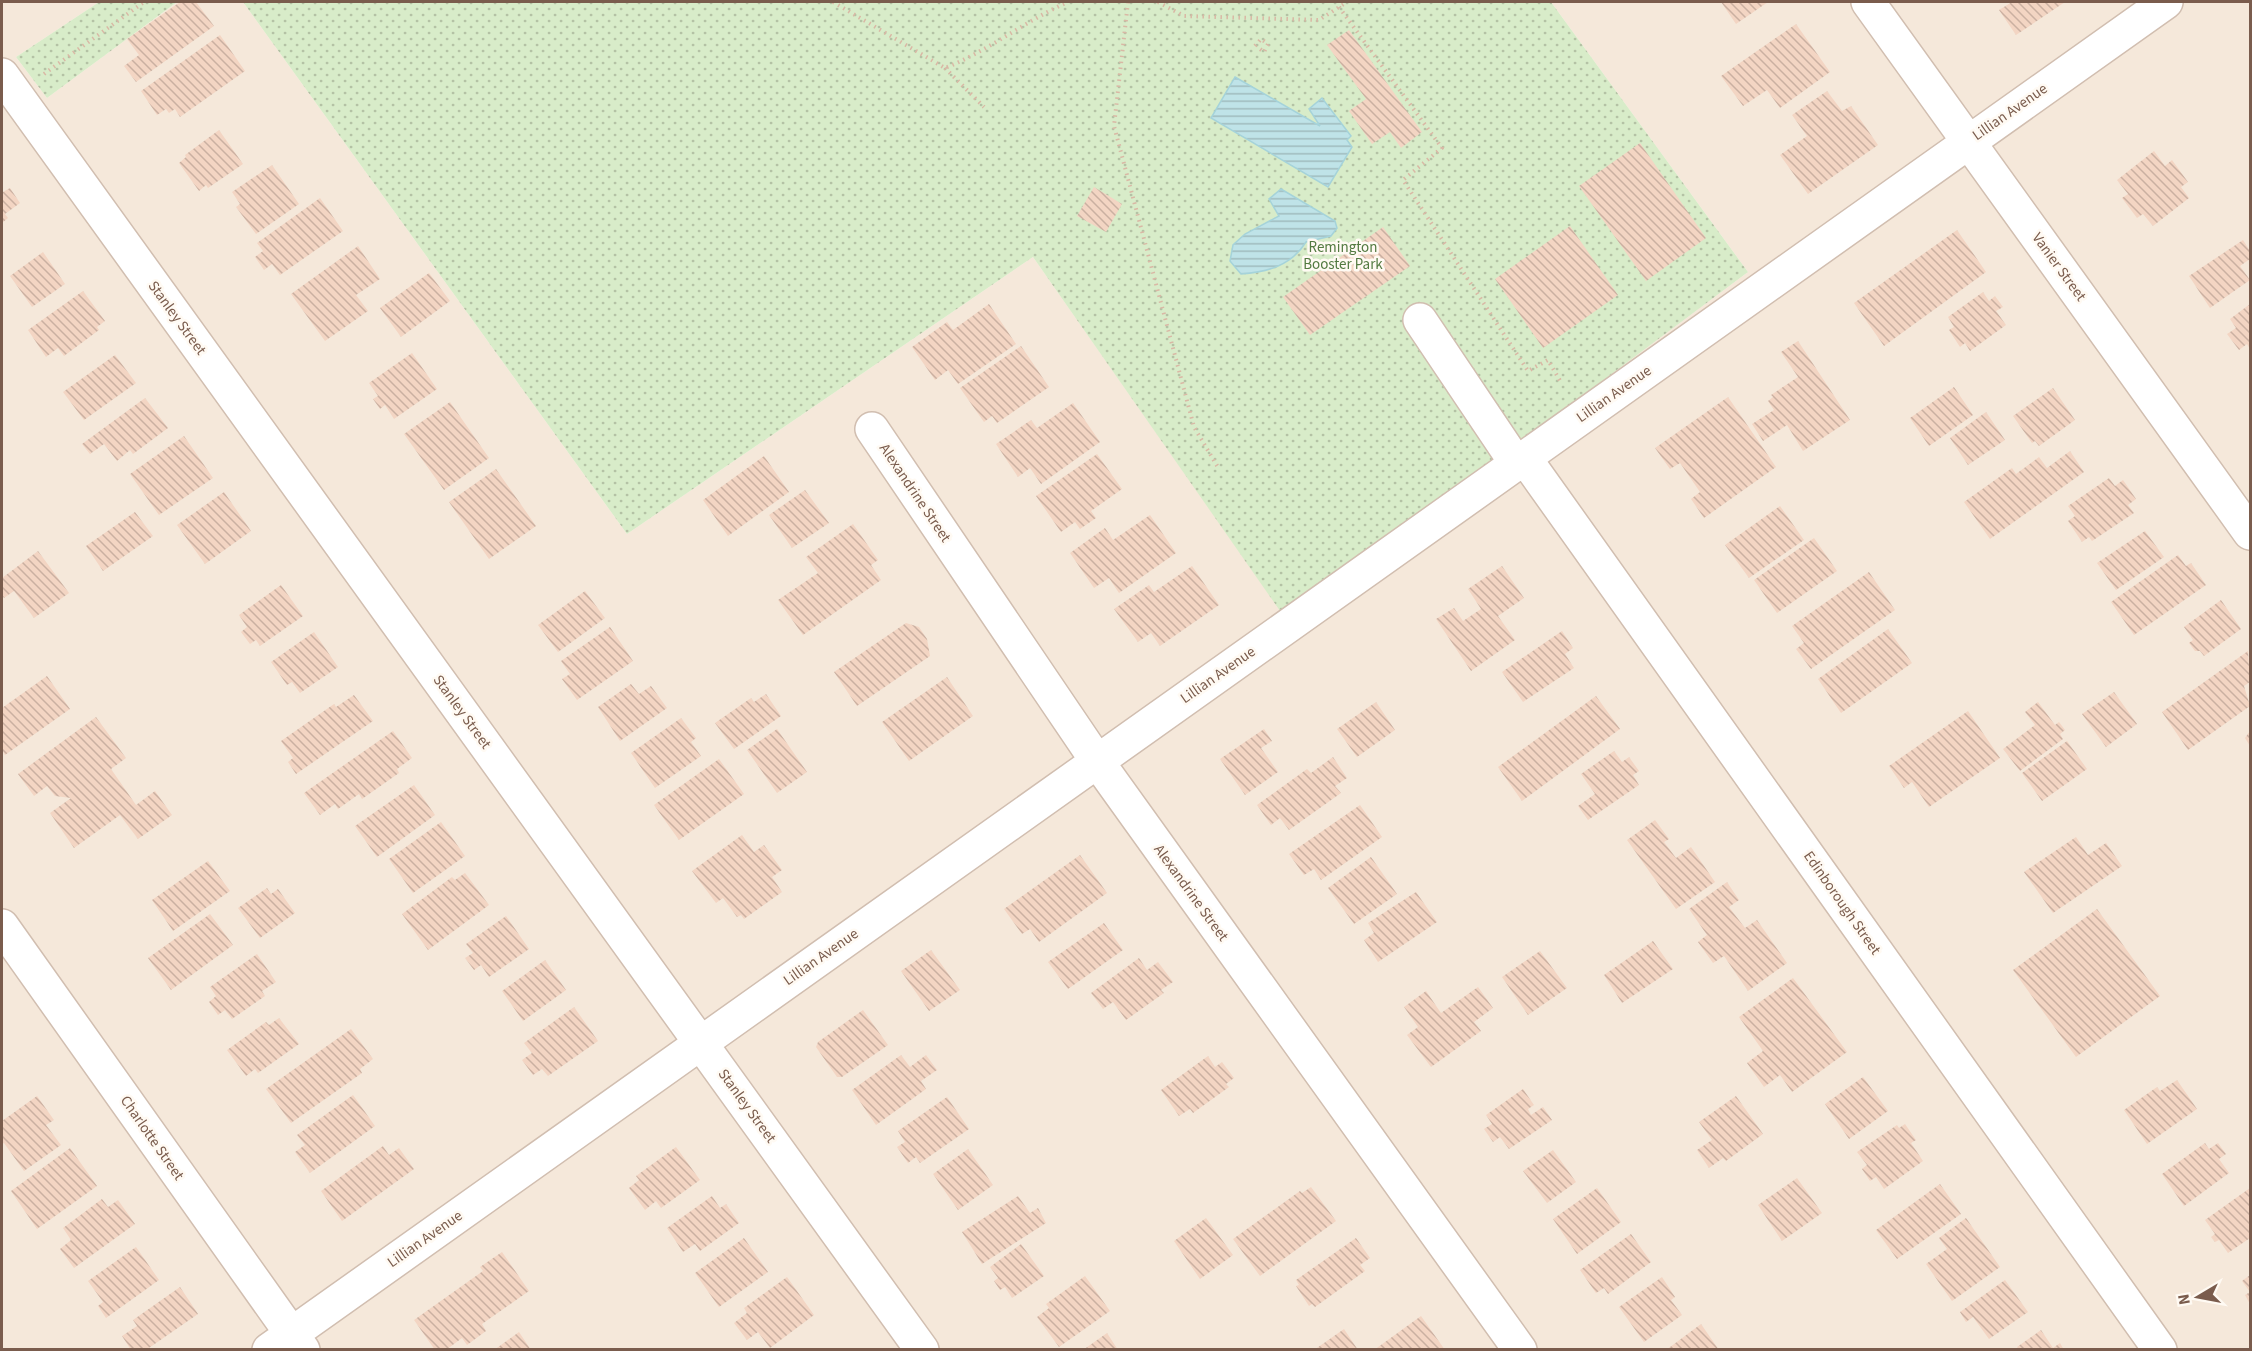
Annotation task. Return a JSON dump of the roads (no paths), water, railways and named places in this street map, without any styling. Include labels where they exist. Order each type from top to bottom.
[{"type":"street","name":"Vanier Street","points":[[1868,2],[2250,533]]},
{"type":"street","name":"Lillian Avenue","points":[[288,1344],[702,1042],[2166,2]]},
{"type":"street","name":"Stanley Street","points":[[14,86],[921,1350]]},
{"type":"street","name":"Edinborough Street","points":[[1420,321],[2160,1350]]},
{"type":"street","name":"Alexandrine Street","points":[[872,429],[1097,761],[1520,1350]]},
{"type":"street","name":"Charlotte Street","points":[[2,926],[288,1344]]},
{"type":"water","points":[[1235,77],[1320,126],[1309,109],[1322,98],[1351,136],[1347,140],[1352,147],[1328,187],[1211,118]]},
{"type":"water","points":[[1281,189],[1335,221],[1337,228],[1331,236],[1306,242],[1293,257],[1278,266],[1260,272],[1241,274],[1230,261],[1233,245],[1245,234],[1279,216],[1269,199]]},
{"type":"park label","name":"Remington Booster Park","points":[[1343,256]]}]
